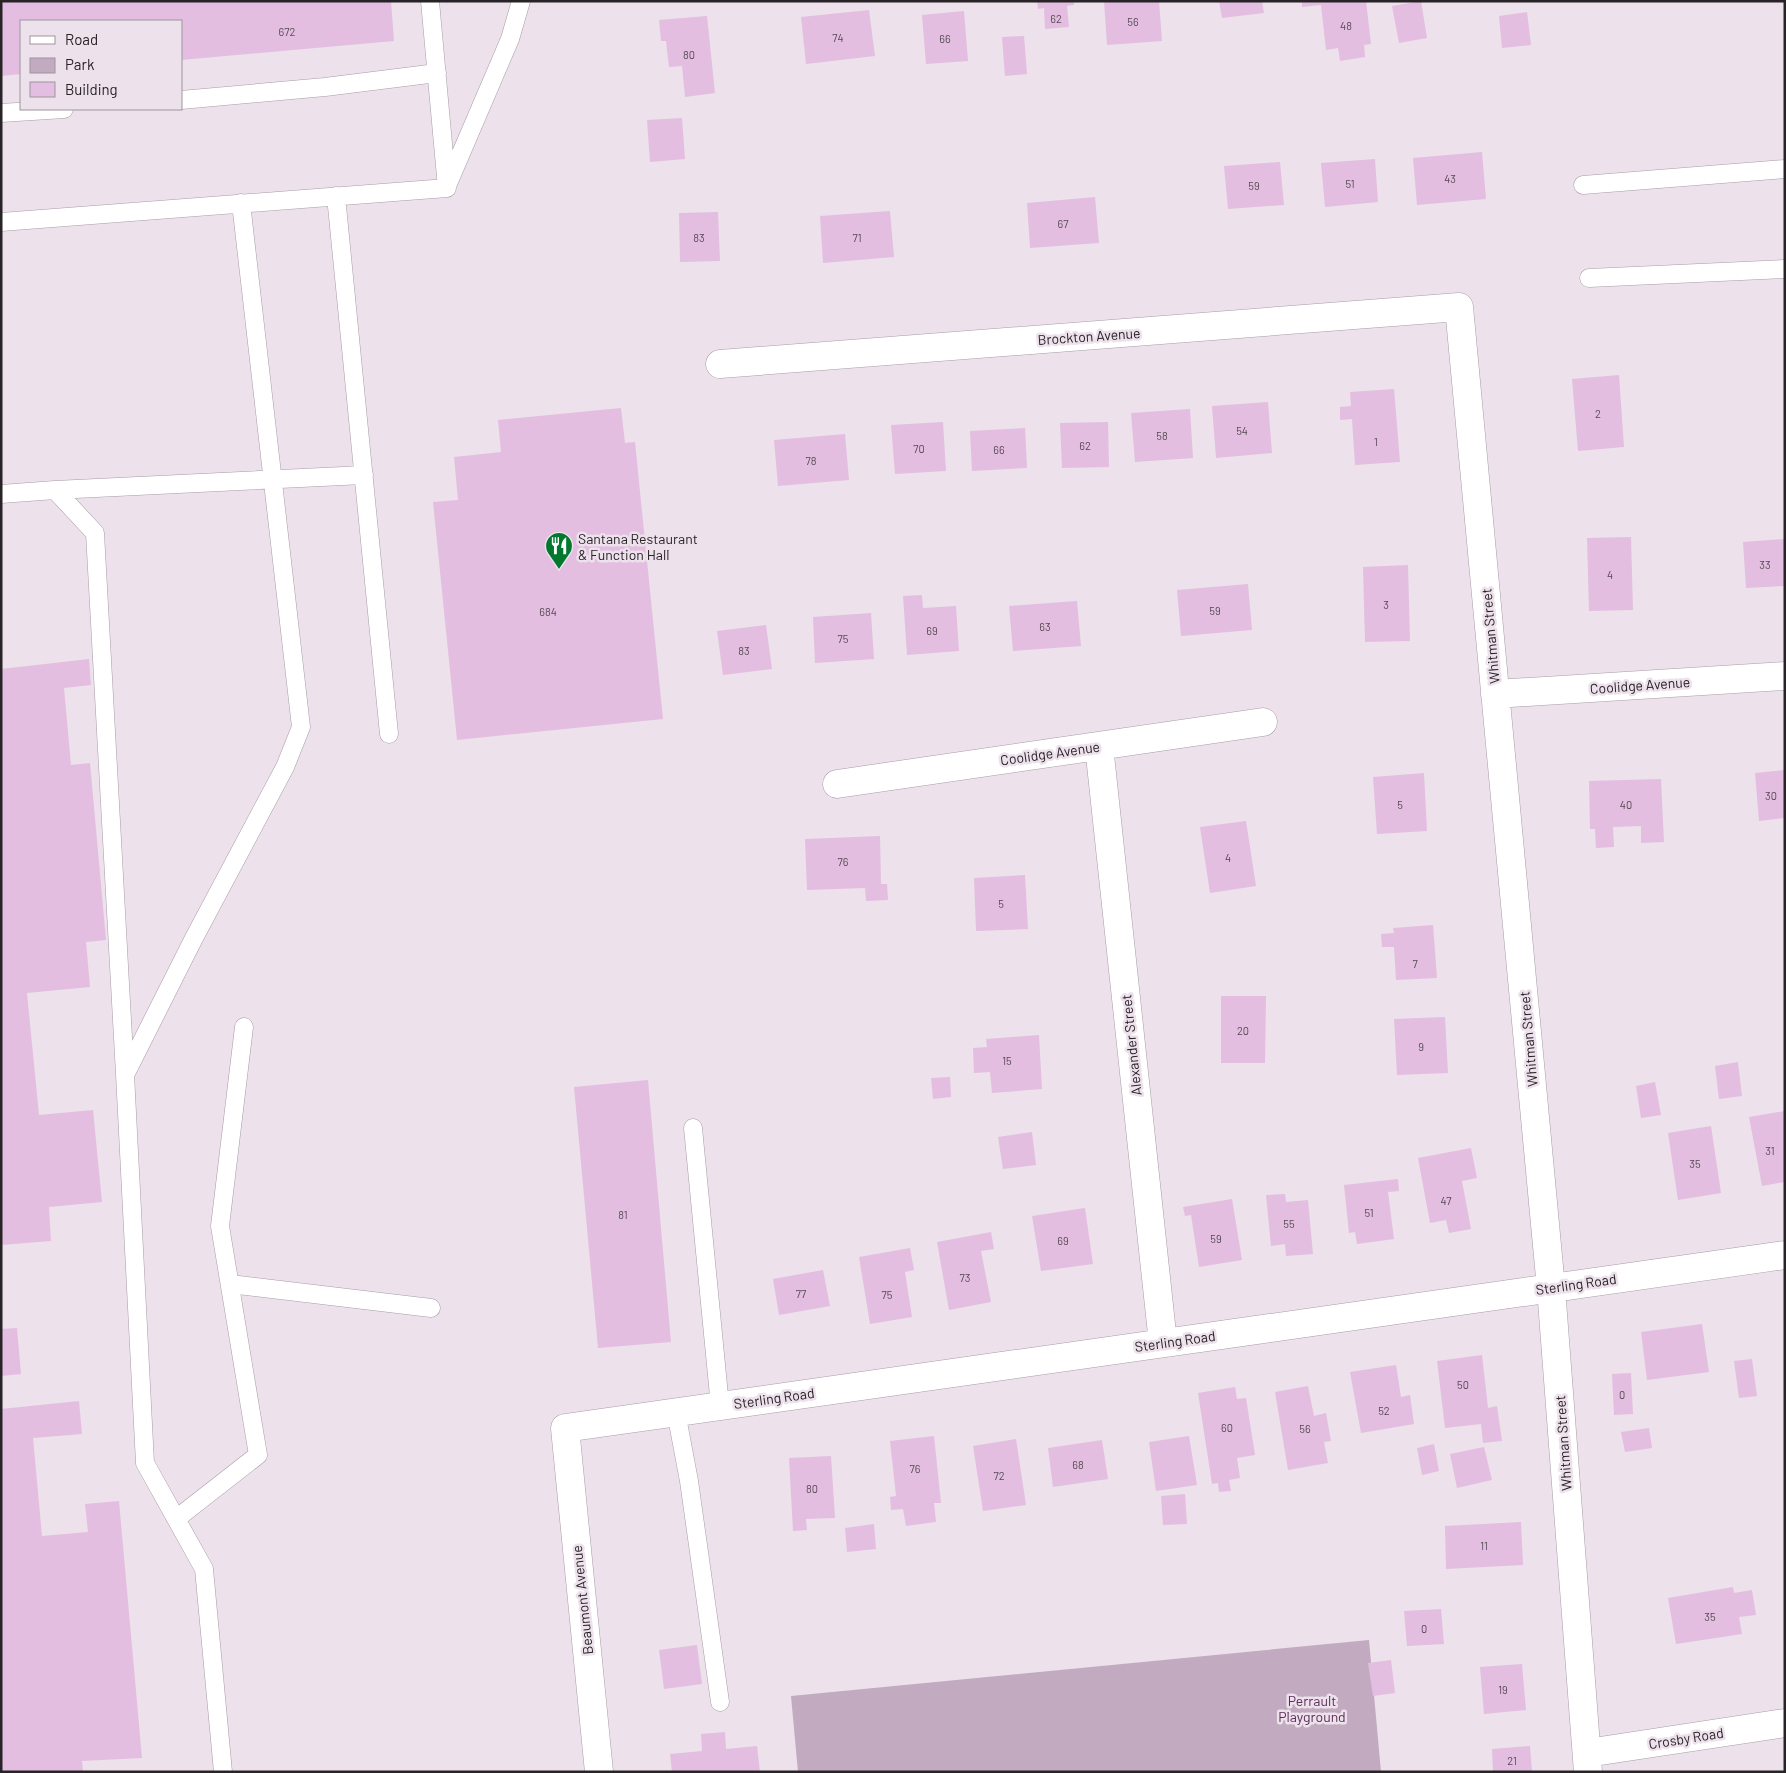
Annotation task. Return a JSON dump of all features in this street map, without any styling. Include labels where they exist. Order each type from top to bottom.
[{"type":"street","name":"Brockton Avenue","points":[[720,364],[1459,307]]},
{"type":"street","name":"Whitman Street","points":[[1459,307],[1551,1288],[1588,1763]]},
{"type":"street","name":"Coolidge Avenue","points":[[1495,694],[1785,676]]},
{"type":"street","name":"Coolidge Avenue","points":[[837,784],[1263,722]]},
{"type":"street","name":"Alexander Street","points":[[1098,746],[1163,1343]]},
{"type":"street","name":"Sterling Road","points":[[565,1428],[1785,1255]]},
{"type":"street","name":"Beaumont Avenue","points":[[565,1428],[599,1772]]},
{"type":"street","name":"Crosby Road","points":[[1588,1763],[1785,1723]]},
{"type":"lane","points":[[430,1],[447,188]]},
{"type":"lane","points":[[447,188],[510,39],[521,1]]},
{"type":"lane","points":[[182,100],[325,87],[436,73]]},
{"type":"lane","points":[[1,113],[48,110]]},
{"type":"lane","points":[[1583,185],[1785,169]]},
{"type":"lane","points":[[1,222],[447,188]]},
{"type":"lane","points":[[336,196],[389,734]]},
{"type":"lane","points":[[126,1074],[194,938],[285,767],[301,727],[241,203]]},
{"type":"lane","points":[[1589,278],[1785,269]]},
{"type":"lane","points":[[1,494],[364,475]]},
{"type":"lane","points":[[55,490],[95,533],[126,1074],[145,1463],[204,1570],[224,1772]]},
{"type":"lane","points":[[176,1519],[258,1455],[220,1226],[244,1027]]},
{"type":"lane","points":[[693,1128],[720,1406]]},
{"type":"lane","points":[[230,1284],[431,1308]]},
{"type":"lane","points":[[676,1412],[689,1481],[720,1702]]},
{"type":"green space","name":"Perrault Playground","points":[[1369,1640],[1381,1772],[798,1772],[791,1696]]},
{"type":"building","points":[[1,1],[391,1],[394,41],[182,60],[182,20],[20,20],[20,74],[1,76]]},
{"type":"building","points":[[1037,1],[1074,1],[1074,5],[1067,6],[1069,27],[1045,29],[1044,8],[1038,9]]},
{"type":"building","points":[[1104,1],[1159,1],[1162,41],[1107,45]]},
{"type":"building","points":[[1219,1],[1262,1],[1264,13],[1222,18]]},
{"type":"building","points":[[1302,1],[1366,1],[1371,44],[1364,45],[1365,57],[1340,61],[1338,48],[1326,50],[1321,5],[1302,7]]},
{"type":"building","points":[[1421,1],[1427,38],[1399,43],[1392,6]]},
{"type":"building","points":[[869,10],[875,56],[806,64],[801,17]]},
{"type":"building","points":[[964,11],[968,61],[926,64],[922,15]]},
{"type":"building","points":[[1527,12],[1531,45],[1502,48],[1499,16]]},
{"type":"building","points":[[707,16],[715,93],[685,97],[682,66],[669,67],[666,41],[661,41],[659,20]]},
{"type":"building","points":[[1024,36],[1027,74],[1005,76],[1002,37]]},
{"type":"building","points":[[682,118],[685,159],[650,162],[647,120]]},
{"type":"building","points":[[1482,152],[1486,199],[1417,205],[1413,158]]},
{"type":"building","points":[[1375,159],[1378,202],[1325,207],[1321,163]]},
{"type":"building","points":[[1280,162],[1284,205],[1228,209],[1224,166]]},
{"type":"building","points":[[1095,197],[1099,243],[1030,248],[1027,203]]},
{"type":"building","points":[[890,211],[894,257],[823,263],[820,216]]},
{"type":"building","points":[[718,212],[720,261],[680,262],[679,213]]},
{"type":"building","points":[[1619,375],[1624,447],[1578,451],[1572,379]]},
{"type":"building","points":[[1394,389],[1400,462],[1355,465],[1352,419],[1340,420],[1340,407],[1351,406],[1350,392]]},
{"type":"building","points":[[1268,402],[1272,453],[1216,458],[1212,406]]},
{"type":"building","points":[[621,408],[625,443],[635,442],[663,719],[457,740],[433,502],[458,500],[454,457],[501,452],[498,420]]},
{"type":"building","points":[[1190,409],[1193,458],[1135,462],[1131,413]]},
{"type":"building","points":[[943,422],[946,471],[895,474],[891,425]]},
{"type":"building","points":[[1108,422],[1109,467],[1062,468],[1060,423]]},
{"type":"building","points":[[1025,428],[1027,468],[972,471],[970,431]]},
{"type":"building","points":[[845,434],[849,480],[778,486],[774,440]]},
{"type":"building","points":[[1631,537],[1633,610],[1589,611],[1587,538]]},
{"type":"building","points":[[1785,539],[1785,586],[1746,588],[1743,542]]},
{"type":"building","points":[[1408,565],[1410,641],[1365,642],[1363,567]]},
{"type":"building","points":[[1248,584],[1252,630],[1181,636],[1177,590]]},
{"type":"building","points":[[922,595],[923,608],[956,606],[959,651],[907,655],[903,596]]},
{"type":"building","points":[[1077,601],[1081,646],[1013,651],[1009,606]]},
{"type":"building","points":[[871,613],[874,659],[815,663],[813,617]]},
{"type":"building","points":[[766,625],[772,669],[723,675],[717,631]]},
{"type":"building","points":[[89,659],[91,685],[64,688],[71,765],[90,763],[106,940],[86,942],[90,987],[27,993],[39,1115],[93,1110],[102,1202],[49,1207],[51,1241],[1,1245],[1,669]]},
{"type":"building","points":[[1785,770],[1785,818],[1759,821],[1755,773]]},
{"type":"building","points":[[1424,773],[1427,831],[1377,834],[1373,777]]},
{"type":"building","points":[[1661,779],[1664,842],[1641,843],[1641,826],[1613,827],[1614,847],[1596,848],[1595,829],[1590,829],[1589,781]]},
{"type":"building","points":[[1246,821],[1256,886],[1210,893],[1200,827]]},
{"type":"building","points":[[880,836],[881,884],[887,884],[888,900],[866,901],[865,888],[807,890],[805,839]]},
{"type":"building","points":[[1025,875],[1028,929],[976,931],[974,878]]},
{"type":"building","points":[[1433,925],[1437,978],[1396,980],[1394,947],[1382,947],[1381,934],[1394,933],[1393,928]]},
{"type":"building","points":[[1221,996],[1266,996],[1265,1063],[1221,1063]]},
{"type":"building","points":[[1445,1017],[1448,1073],[1397,1075],[1394,1019]]},
{"type":"building","points":[[1039,1035],[1042,1089],[992,1093],[990,1072],[974,1073],[973,1048],[987,1047],[986,1039]]},
{"type":"building","points":[[1738,1062],[1742,1096],[1719,1099],[1715,1066]]},
{"type":"building","points":[[950,1077],[951,1097],[933,1099],[931,1078]]},
{"type":"building","points":[[648,1080],[671,1342],[598,1348],[574,1087]]},
{"type":"building","points":[[1655,1082],[1661,1115],[1641,1118],[1636,1086]]},
{"type":"building","points":[[1785,1111],[1785,1182],[1762,1186],[1749,1117]]},
{"type":"building","points":[[1711,1126],[1721,1193],[1678,1200],[1668,1133]]},
{"type":"building","points":[[1032,1132],[1036,1165],[1003,1169],[998,1137]]},
{"type":"building","points":[[1471,1148],[1477,1178],[1462,1181],[1471,1229],[1449,1233],[1446,1220],[1430,1223],[1418,1158]]},
{"type":"building","points":[[1398,1179],[1399,1191],[1388,1192],[1394,1239],[1357,1244],[1355,1232],[1349,1233],[1344,1185]]},
{"type":"building","points":[[1285,1194],[1286,1202],[1308,1200],[1313,1254],[1286,1256],[1285,1244],[1271,1246],[1266,1195]]},
{"type":"building","points":[[1232,1199],[1242,1260],[1199,1267],[1191,1215],[1185,1216],[1183,1207]]},
{"type":"building","points":[[1085,1208],[1093,1264],[1041,1271],[1032,1216]]},
{"type":"building","points":[[991,1232],[994,1249],[981,1251],[991,1302],[949,1310],[937,1242]]},
{"type":"building","points":[[910,1248],[914,1270],[905,1272],[912,1317],[870,1324],[859,1257]]},
{"type":"building","points":[[823,1270],[830,1306],[779,1315],[773,1279]]},
{"type":"building","points":[[1702,1324],[1709,1372],[1647,1380],[1641,1332]]},
{"type":"building","points":[[17,1328],[21,1374],[1,1376],[1,1329]]},
{"type":"building","points":[[1482,1355],[1488,1408],[1497,1406],[1502,1441],[1483,1443],[1481,1424],[1445,1428],[1437,1361]]},
{"type":"building","points":[[1752,1359],[1757,1396],[1739,1398],[1734,1361]]},
{"type":"building","points":[[1396,1365],[1401,1397],[1410,1395],[1414,1424],[1361,1433],[1350,1372]]},
{"type":"building","points":[[1631,1373],[1633,1414],[1614,1415],[1612,1374]]},
{"type":"building","points":[[1308,1386],[1314,1416],[1326,1413],[1331,1441],[1324,1442],[1328,1463],[1288,1470],[1275,1392]]},
{"type":"building","points":[[1235,1387],[1237,1399],[1246,1398],[1255,1455],[1237,1458],[1240,1478],[1229,1480],[1231,1491],[1219,1492],[1218,1483],[1212,1484],[1198,1393]]},
{"type":"building","points":[[79,1401],[82,1434],[33,1438],[42,1536],[88,1532],[85,1504],[119,1501],[142,1758],[82,1761],[83,1772],[1,1772],[1,1409]]},
{"type":"building","points":[[1649,1428],[1652,1448],[1625,1452],[1621,1432]]},
{"type":"building","points":[[934,1436],[941,1503],[934,1503],[936,1522],[906,1526],[903,1509],[891,1510],[890,1497],[896,1496],[890,1441]]},
{"type":"building","points":[[1189,1436],[1197,1485],[1156,1491],[1149,1442]]},
{"type":"building","points":[[1016,1439],[1026,1505],[983,1511],[973,1446]]},
{"type":"building","points":[[1102,1440],[1108,1479],[1053,1487],[1048,1448]]},
{"type":"building","points":[[1434,1444],[1439,1471],[1422,1475],[1417,1448]]},
{"type":"building","points":[[1484,1447],[1492,1480],[1457,1488],[1450,1454]]},
{"type":"building","points":[[831,1456],[835,1518],[806,1519],[807,1530],[793,1531],[789,1458]]},
{"type":"building","points":[[1185,1494],[1187,1524],[1163,1525],[1161,1496]]},
{"type":"building","points":[[1521,1522],[1523,1565],[1446,1569],[1445,1526]]},
{"type":"building","points":[[874,1524],[876,1549],[847,1552],[845,1528]]},
{"type":"building","points":[[1733,1587],[1734,1593],[1752,1590],[1756,1615],[1739,1617],[1742,1634],[1676,1644],[1668,1598]]},
{"type":"building","points":[[1441,1609],[1444,1644],[1407,1646],[1404,1611]]},
{"type":"building","points":[[697,1645],[702,1684],[664,1689],[659,1650]]},
{"type":"building","points":[[1391,1660],[1395,1693],[1373,1696],[1368,1663]]},
{"type":"building","points":[[1522,1664],[1526,1710],[1484,1714],[1480,1667]]},
{"type":"building","points":[[725,1732],[726,1749],[757,1746],[760,1772],[672,1772],[670,1754],[702,1751],[701,1734]]},
{"type":"building","points":[[1530,1746],[1532,1772],[1493,1772],[1492,1749]]},
{"type":"place","name":"Santana Restaurant & Function Hall","points":[[559,570]]}]
